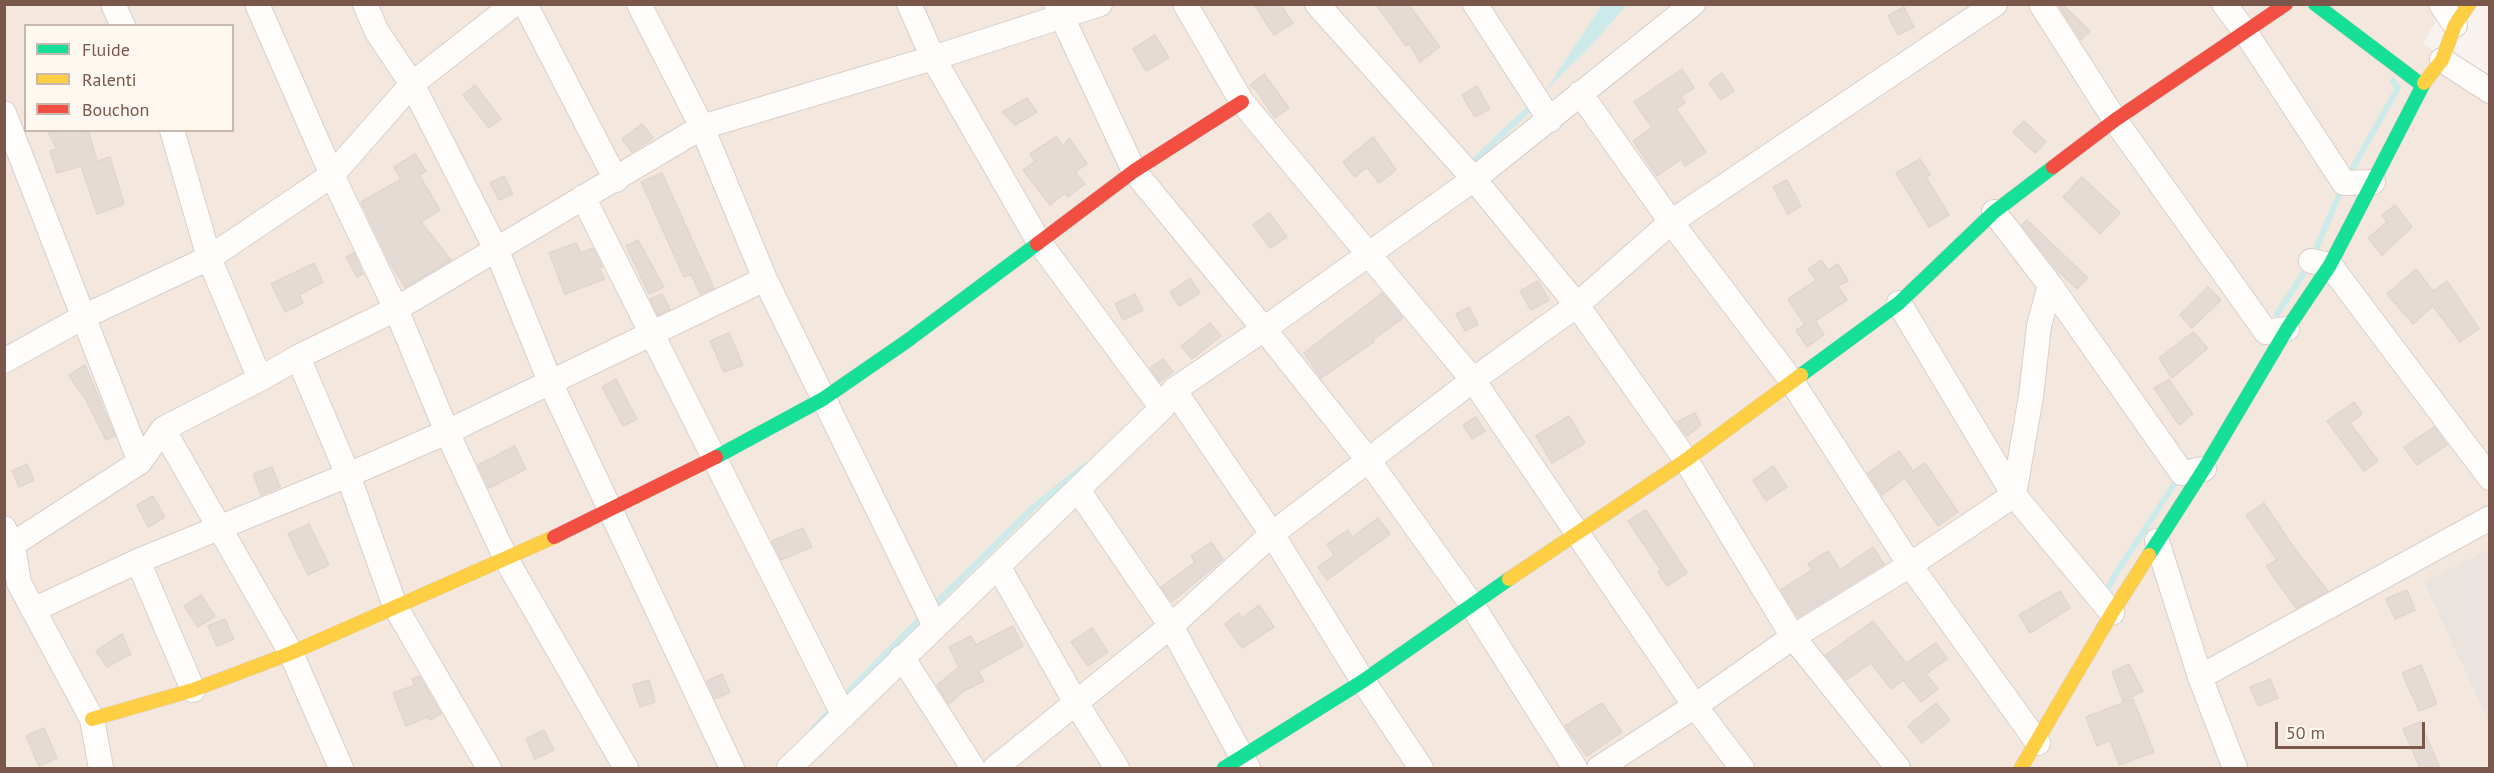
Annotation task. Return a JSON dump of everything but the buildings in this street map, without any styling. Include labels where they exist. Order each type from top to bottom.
[{"type":"street","points":[[113,4],[122,24]]},
{"type":"street","points":[[257,4],[332,175],[396,309],[447,432],[506,559],[626,768]]},
{"type":"street","points":[[365,4],[377,32],[412,84],[496,250],[551,384],[732,768]]},
{"type":"street","points":[[4,361],[85,316],[209,258],[332,175],[412,84],[514,4]]},
{"type":"street","points":[[525,4],[616,180]]},
{"type":"street","points":[[639,4],[702,127],[765,279],[935,626]]},
{"type":"street","points":[[909,4],[933,58],[1039,242],[1168,399],[1272,534],[1363,681],[1422,768]]},
{"type":"street","points":[[101,768],[92,719],[19,583],[7,542],[140,462],[163,429],[298,357],[396,309],[702,127],[933,58],[1060,11],[1100,4]]},
{"type":"street","points":[[1185,4],[1242,102],[1473,380],[1695,706],[1742,768]]},
{"type":"street","points":[[1317,4],[1474,179],[1577,305],[1686,460],[1793,637],[1898,768]]},
{"type":"street","points":[[1475,4],[1550,120]]},
{"type":"street","points":[[789,768],[1078,490],[1168,399],[1474,179],[1693,4]]},
{"type":"street","points":[[995,768],[1171,626],[1272,534],[1473,380],[1577,305],[1671,222],[1995,4]]},
{"type":"street","points":[[2041,4],[2115,120],[2266,332],[2287,329]]},
{"type":"street","points":[[2224,4],[2246,33],[2344,183],[2373,182]]},
{"type":"street","points":[[1078,490],[1171,626],[1238,764],[1363,681],[1576,532],[1686,460],[1791,380],[1899,303],[1994,212],[2115,120],[2286,4]]},
{"type":"street","points":[[2315,4],[2422,86]]},
{"type":"street","points":[[2441,4],[2455,25]]},
{"type":"street","points":[[2021,768],[2038,744],[2112,613],[2204,469],[2287,329],[2321,263],[2373,182],[2422,86],[2442,60],[2455,25],[2469,4]]},
{"type":"street","points":[[1060,11],[1134,171],[1264,328],[1369,461],[1472,605],[1575,768]]},
{"type":"street","points":[[2442,60],[2490,91]]},
{"type":"street","points":[[1580,93],[1671,222],[1791,380],[1910,565],[2038,744]]},
{"type":"street","points":[[92,719],[193,690],[291,653],[506,559],[714,458],[823,399],[907,341],[1134,171],[1242,102]]},
{"type":"street","points":[[4,113],[140,462]]},
{"type":"street","points":[[173,132],[209,258],[260,379]]},
{"type":"street","points":[[583,197],[844,716]]},
{"type":"street","points":[[1994,212],[2050,285],[2182,473],[2204,469]]},
{"type":"street","points":[[2321,263],[2490,478]]},
{"type":"street","points":[[33,610],[219,526],[348,475],[447,432],[551,384],[765,279]]},
{"type":"street","points":[[1599,768],[1695,706],[1793,637],[1910,565],[2014,495],[2031,396],[2039,326],[2050,285]]},
{"type":"street","points":[[1899,303],[2014,495],[2112,613]]},
{"type":"street","points":[[298,357],[348,475],[395,606],[489,768]]},
{"type":"street","points":[[163,429],[291,653],[341,768]]},
{"type":"street","points":[[2200,676],[2490,518]]},
{"type":"street","points":[[2157,542],[2200,676],[2235,768]]},
{"type":"street","points":[[138,561],[193,690]]},
{"type":"street","points":[[998,566],[1076,702],[1117,768]]},
{"type":"street","points":[[902,657],[973,768]]},
{"type":"shaded area","points":[[2447,4],[2423,43],[2489,93],[2489,549],[2423,583],[2489,723],[2489,768],[5,768],[5,5]]},
{"type":"shaded area","points":[[2489,549],[2489,723],[2423,582]]},
{"type":"water","points":[[1602,5],[1627,5],[1587,50],[1545,91]]},
{"type":"waterway","points":[[2348,176],[2398,88],[2393,81]]},
{"type":"waterway","points":[[1470,167],[1533,105]]},
{"type":"waterway","points":[[2313,256],[2342,188]]},
{"type":"waterway","points":[[2277,314],[2309,265]]},
{"type":"waterway","points":[[933,606],[1035,506],[1086,465]]},
{"type":"waterway","points":[[2105,595],[2113,578],[2179,477]]},
{"type":"waterway","points":[[842,698],[923,616]]},
{"type":"waterway","points":[[813,729],[833,708]]},
{"type":"traffic: fast","points":[[2315,4],[2422,85]]},
{"type":"traffic: fast","points":[[2149,555],[2204,469],[2287,329],[2330,265],[2424,83]]},
{"type":"traffic: fast","points":[[1801,375],[1899,303],[1994,212],[2053,167]]},
{"type":"traffic: fast","points":[[716,457],[823,399],[907,341],[1037,244]]},
{"type":"traffic: fast","points":[[1224,768],[1363,681],[1509,579]]},
{"type":"traffic: slow","points":[[2424,83],[2442,60],[2455,25],[2469,4]]},
{"type":"traffic: slow","points":[[1509,579],[1686,460],[1801,375]]},
{"type":"traffic: slow","points":[[92,719],[193,690],[291,653],[554,537]]},
{"type":"traffic: slow","points":[[2021,768],[2112,613],[2149,555]]},
{"type":"traffic: jam","points":[[2053,167],[2115,120],[2286,4]]},
{"type":"traffic: jam","points":[[1037,244],[1134,171],[1242,102]]},
{"type":"traffic: jam","points":[[554,537],[716,457]]}]
